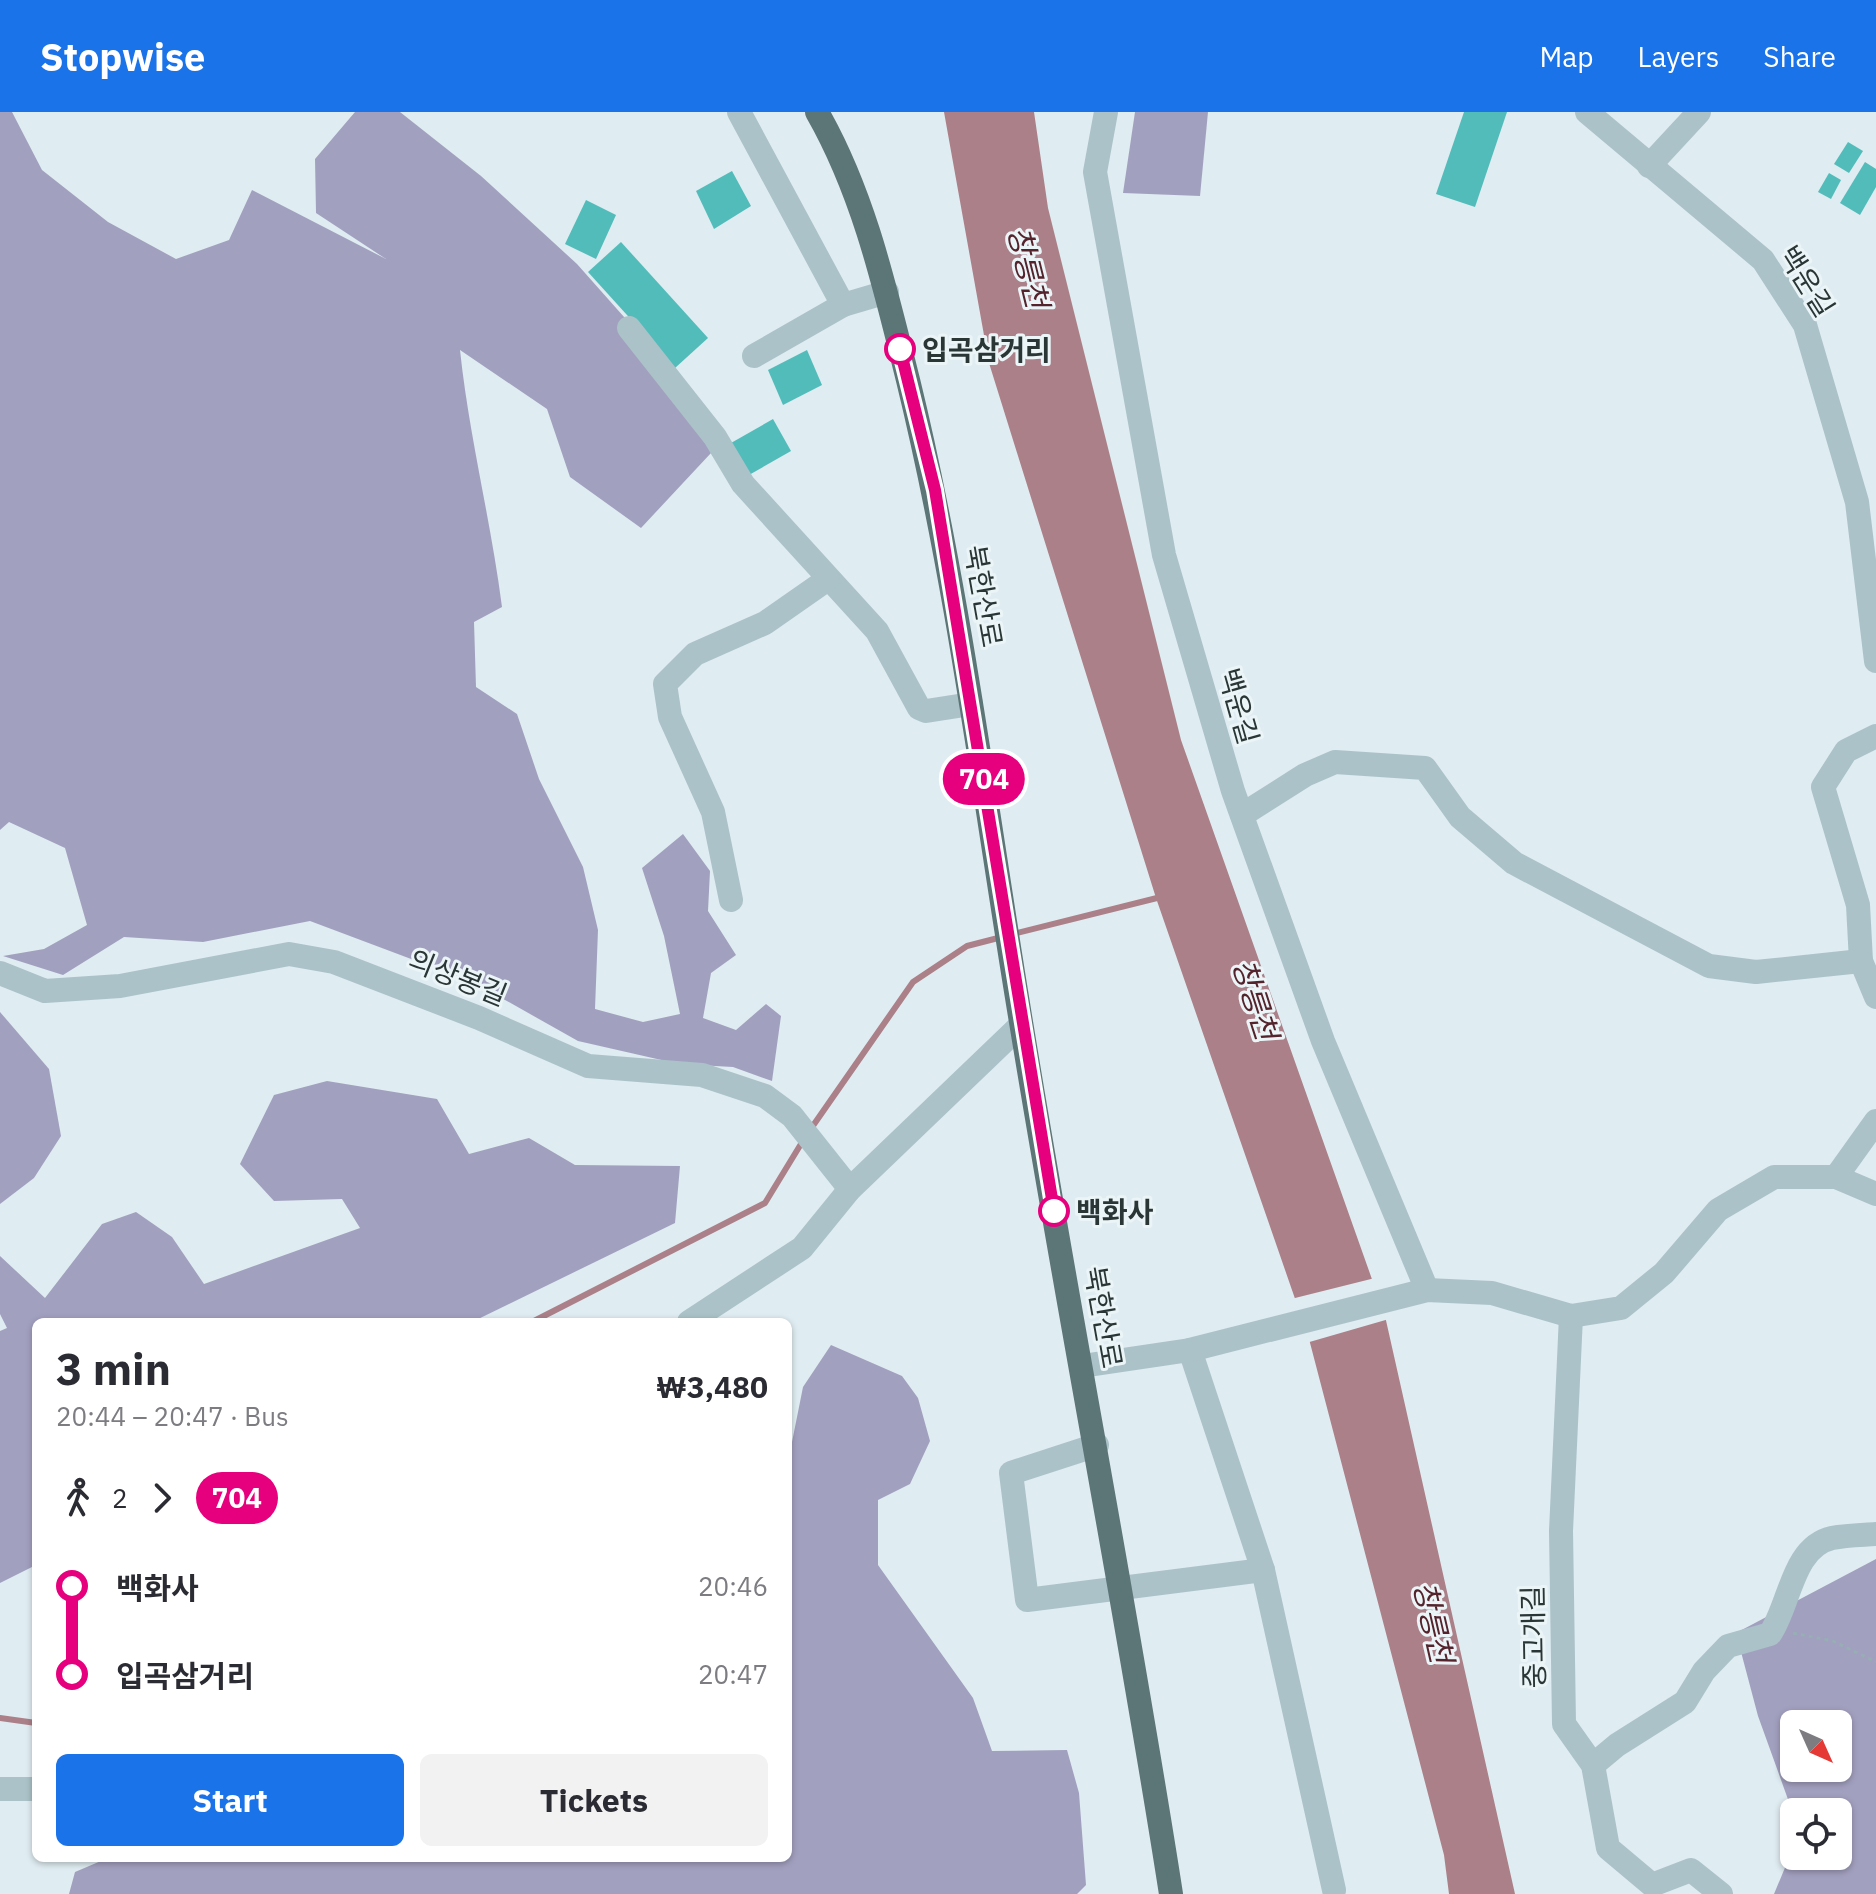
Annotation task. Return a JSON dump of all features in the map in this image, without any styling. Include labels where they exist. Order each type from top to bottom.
[{"type":"main road","points":[[817,112],[839,150]]},
{"type":"main road","points":[[833,112],[839,150]]},
{"type":"main road","name":"북한산로","points":[[839,150],[887,292],[935,490],[1013,958],[1021,1025],[1123,1590],[1171,1894]]},
{"type":"street","points":[[739,112],[843,305]]},
{"type":"street","name":"백운길","points":[[1106,112],[1095,172],[1164,555],[1242,815],[1323,1041],[1427,1290]]},
{"type":"street","name":"백운길","points":[[1587,112],[1763,260],[1805,325],[1857,502],[1876,661]]},
{"type":"street","points":[[1649,166],[1699,112]]},
{"type":"street","points":[[754,356],[843,305],[887,292]]},
{"type":"street","points":[[629,328],[715,437],[743,484],[877,631],[919,708],[937,710],[971,704]]},
{"type":"street","points":[[731,900],[713,812],[670,717],[665,684],[695,654],[765,623],[828,579]]},
{"type":"street","points":[[1876,736],[1846,751],[1823,787],[1858,905],[1861,961],[1876,997]]},
{"type":"street","points":[[1242,815],[1305,775],[1335,762],[1425,768],[1460,817],[1514,863],[1709,966],[1756,972],[1861,961]]},
{"type":"street","name":"의상봉길","points":[[0,973],[45,991],[120,986],[289,954],[334,962],[479,1018],[588,1066],[702,1075],[765,1096],[792,1116],[850,1189]]},
{"type":"street","points":[[695,1318],[802,1248],[850,1189],[1021,1025]]},
{"type":"street","points":[[1836,1177],[1876,1121]]},
{"type":"street","points":[[1082,1366],[1190,1350],[1427,1290],[1492,1293],[1571,1316],[1621,1308],[1664,1273],[1718,1210],[1774,1177],[1836,1177],[1876,1194]]},
{"type":"street","name":"중고개길","points":[[1571,1316],[1561,1531],[1564,1724],[1593,1765],[1608,1848],[1652,1885],[1691,1870],[1721,1894]]},
{"type":"street","points":[[1190,1350],[1263,1570],[1334,1890]]},
{"type":"street","points":[[1097,1445],[1011,1473],[1027,1600],[1263,1570]]},
{"type":"street","points":[[1593,1765],[1617,1745],[1685,1702],[1704,1671],[1728,1646],[1770,1634],[1803,1559],[1815,1545],[1831,1538],[1876,1534]]},
{"type":"street","points":[[0,1789],[32,1789]]},
{"type":"path","points":[[1770,1634],[1799,1633],[1833,1641],[1876,1662]]},
{"type":"shaded area","points":[[0,112],[12,112],[42,170],[108,222],[176,259],[229,240],[252,190],[386,259],[316,213],[315,159],[355,112],[400,112],[481,176],[577,264],[719,424],[711,453],[641,528],[570,477],[547,409],[460,350],[502,607],[474,622],[476,687],[517,714],[539,779],[583,867],[598,930],[595,1009],[643,1022],[680,1014],[664,936],[642,868],[683,834],[710,871],[708,911],[736,955],[711,973],[703,1018],[736,1030],[766,1004],[781,1016],[772,1081],[733,1067],[679,1064],[578,1041],[475,983],[310,921],[203,942],[124,937],[63,975],[3,956],[44,949],[87,925],[65,848],[9,822],[0,830]]},
{"type":"shaded area","points":[[1135,112],[1208,112],[1200,196],[1123,193]]},
{"type":"shaded area","points":[[0,1012],[49,1069],[61,1136],[34,1178],[0,1204]]},
{"type":"shaded area","points":[[327,1081],[437,1099],[469,1154],[529,1138],[575,1165],[680,1166],[675,1223],[480,1318],[32,1318],[32,1567],[0,1583],[0,1331],[7,1328],[0,1314],[0,1256],[45,1298],[102,1224],[136,1212],[172,1237],[204,1284],[360,1228],[342,1199],[274,1201],[240,1164],[274,1095]]},
{"type":"shaded area","points":[[831,1345],[902,1376],[918,1398],[930,1441],[910,1484],[878,1500],[878,1565],[973,1698],[992,1751],[1067,1750],[1079,1793],[1086,1885],[1077,1894],[69,1894],[75,1872],[99,1862],[792,1862],[792,1442],[803,1387]]},
{"type":"shaded area","points":[[1876,1559],[1876,1894],[1774,1894],[1784,1870],[1852,1870],[1852,1798],[1788,1798],[1782,1782],[1852,1782],[1852,1710],[1780,1710],[1780,1777],[1758,1716],[1736,1633]]},
{"type":"water","name":"창릉천","points":[[944,112],[1034,112],[1048,208],[1181,740],[1385,1316],[1515,1894],[1449,1894],[1444,1855],[1309,1339],[1156,898],[989,363]]},
{"type":"pier","points":[[1375,1278],[1389,1319],[1306,1343],[1291,1299]]},
{"type":"building","points":[[1464,112],[1507,112],[1475,207],[1436,194]]},
{"type":"building","points":[[1848,142],[1863,151],[1849,173],[1834,164]]},
{"type":"building","points":[[1865,162],[1876,169],[1876,187],[1860,215],[1840,203]]},
{"type":"building","points":[[732,171],[751,206],[714,229],[696,191]]},
{"type":"building","points":[[1829,173],[1841,180],[1831,199],[1818,192]]},
{"type":"building","points":[[586,200],[616,215],[596,259],[565,244]]},
{"type":"building","points":[[621,242],[708,338],[675,368],[588,272]]},
{"type":"building","points":[[807,350],[822,385],[783,405],[768,370]]},
{"type":"building","points":[[773,419],[791,451],[749,475],[731,443]]},
{"type":"waterway","points":[[1013,934],[1161,897]]},
{"type":"waterway","points":[[810,1130],[913,982],[967,946],[1002,937]]},
{"type":"waterway","points":[[540,1318],[765,1203],[804,1139]]},
{"type":"waterway","points":[[0,1718],[32,1722]]},
{"type":"bus line","name":"704","points":[[900,349],[935,490],[1054,1211]]},
{"type":"place","name":"입곡삼거리","points":[[900,349]]},
{"type":"place","name":"백화사","points":[[1054,1211]]}]
